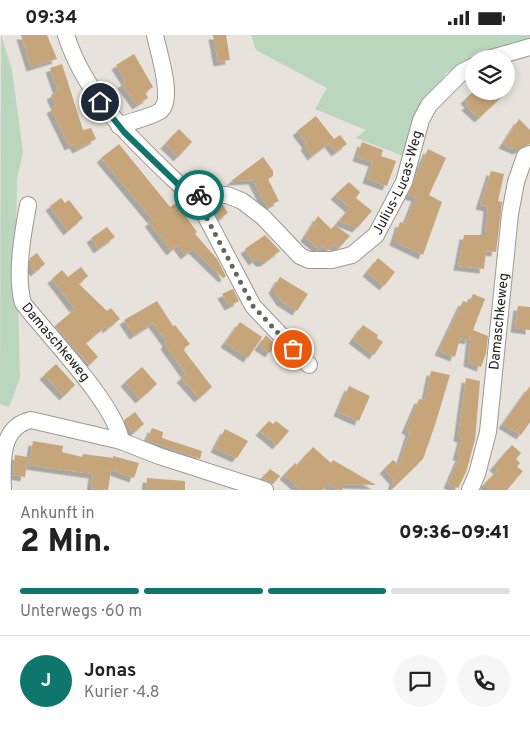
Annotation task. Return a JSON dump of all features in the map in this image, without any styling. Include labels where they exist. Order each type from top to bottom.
[{"type":"street","name":"Julius-Lucas-Weg","points":[[66,35],[77,61],[100,102],[119,126],[186,192],[201,195],[227,195],[242,201],[263,217],[304,258],[332,259],[352,255],[376,235],[404,182],[421,120],[429,105],[465,70]]},
{"type":"street","points":[[119,126],[160,111],[166,103],[167,91],[154,35]]},
{"type":"street","points":[[515,51],[530,47]]},
{"type":"street","name":"Damaschkeweg","points":[[470,490],[477,474],[488,432],[510,214],[516,182],[525,157],[530,154]]},
{"type":"street","points":[[201,195],[201,207],[253,306],[309,365]]},
{"type":"street","name":"Damaschkeweg","points":[[28,205],[19,292],[22,303],[97,394],[120,431],[122,441]]},
{"type":"street","points":[[4,490],[3,443],[8,432],[18,423],[31,420],[122,441],[158,456],[265,490]]},
{"type":"green space","points":[[1,35],[12,70],[23,153],[17,178],[15,298],[18,303],[20,378],[9,407],[0,404]]},
{"type":"green space","points":[[251,35],[530,35],[530,41],[500,46],[492,50],[465,50],[465,64],[446,73],[420,109],[406,157],[356,138],[366,130],[315,109],[327,88],[256,50]]},
{"type":"building","points":[[21,35],[47,35],[57,59],[31,67]]},
{"type":"building","points":[[213,35],[226,35],[230,60],[218,62]]},
{"type":"building","points":[[134,54],[153,87],[145,92],[148,98],[137,105],[122,84],[126,81],[116,65]]},
{"type":"building","points":[[62,64],[83,130],[91,128],[96,139],[77,149],[74,144],[69,146],[51,109],[56,106],[51,95],[58,91],[50,68]]},
{"type":"building","points":[[466,100],[498,100],[479,118],[466,106],[469,104]]},
{"type":"building","points":[[316,116],[334,139],[340,135],[347,144],[336,152],[329,143],[312,156],[305,146],[307,144],[297,131]]},
{"type":"building","points":[[519,119],[530,130],[530,144],[517,150],[503,144]]},
{"type":"building","points":[[179,129],[192,142],[178,157],[165,144]]},
{"type":"building","points":[[362,142],[383,150],[381,156],[396,161],[387,186],[367,179],[373,162],[357,157]]},
{"type":"building","points":[[119,144],[170,207],[176,203],[197,232],[195,234],[217,259],[226,276],[223,278],[193,249],[185,255],[178,245],[171,251],[149,222],[153,220],[101,158]]},
{"type":"building","points":[[428,149],[446,158],[429,195],[442,202],[423,255],[394,241],[400,222],[405,224],[416,197],[408,195]]},
{"type":"building","points":[[263,157],[273,171],[273,176],[268,179],[279,201],[267,207],[253,180],[231,181]]},
{"type":"building","points":[[491,171],[504,174],[498,201],[502,202],[496,252],[486,251],[484,269],[458,266],[464,235],[485,235],[488,207],[480,205]]},
{"type":"building","points":[[349,182],[360,192],[356,198],[372,211],[357,228],[339,221],[350,208],[335,195]]},
{"type":"building","points":[[61,198],[65,203],[69,200],[83,218],[68,231],[50,206]]},
{"type":"building","points":[[211,205],[223,205],[228,213],[219,219]]},
{"type":"building","points":[[318,216],[331,229],[335,225],[350,236],[339,248],[333,245],[328,250],[322,246],[319,249],[305,237]]},
{"type":"building","points":[[107,227],[115,237],[98,249],[91,238]]},
{"type":"building","points":[[265,235],[280,251],[265,262],[260,262],[257,258],[253,261],[245,249]]},
{"type":"building","points":[[37,253],[45,264],[35,272],[30,265],[30,258]]},
{"type":"building","points":[[378,258],[395,272],[384,286],[367,272]]},
{"type":"building","points":[[81,267],[88,276],[79,284],[107,311],[111,308],[120,319],[107,329],[106,326],[86,343],[98,357],[89,365],[55,326],[75,309],[52,279],[62,270],[68,277]]},
{"type":"building","points":[[280,277],[308,294],[297,311],[281,301],[273,289]]},
{"type":"building","points":[[233,289],[239,301],[229,306],[222,294]]},
{"type":"building","points":[[473,294],[485,299],[473,330],[488,336],[486,353],[481,367],[468,362],[471,334],[469,340],[460,338],[455,357],[439,351],[463,301],[469,303]]},
{"type":"building","points":[[157,301],[173,326],[175,325],[190,344],[183,349],[212,387],[199,398],[181,378],[186,374],[165,345],[167,342],[153,323],[134,335],[124,320]]},
{"type":"building","points":[[518,306],[530,307],[530,330],[515,328]]},
{"type":"building","points":[[240,322],[262,337],[248,358],[225,343]]},
{"type":"building","points":[[363,325],[378,335],[377,338],[383,342],[374,355],[353,339]]},
{"type":"building","points":[[266,335],[275,344],[270,353],[259,346]]},
{"type":"building","points":[[56,364],[75,385],[64,396],[44,375]]},
{"type":"building","points":[[142,367],[157,384],[140,399],[125,382]]},
{"type":"building","points":[[431,371],[450,375],[435,425],[423,459],[391,490],[394,480],[384,469],[393,460],[399,465],[410,431],[406,429],[419,399],[425,400]]},
{"type":"building","points":[[466,378],[480,381],[475,440],[466,472],[458,488],[448,484],[460,456],[457,456],[462,438],[458,437]]},
{"type":"building","points":[[349,386],[370,396],[359,421],[338,412]]},
{"type":"building","points":[[530,386],[530,422],[521,435],[503,424]]},
{"type":"building","points":[[135,412],[144,424],[133,433],[124,420]]},
{"type":"building","points":[[269,421],[273,424],[276,421],[289,431],[277,445],[260,431]]},
{"type":"building","points":[[152,428],[163,432],[162,438],[202,451],[200,459],[147,440]]},
{"type":"building","points":[[225,429],[248,441],[237,458],[215,448]]},
{"type":"building","points":[[33,441],[63,446],[62,452],[82,457],[83,454],[113,458],[113,456],[139,463],[134,478],[111,470],[108,490],[91,488],[93,474],[29,465]]},
{"type":"building","points":[[512,445],[521,453],[516,459],[520,463],[517,467],[523,471],[507,490],[490,490],[484,484],[498,470],[494,466]]},
{"type":"building","points":[[313,447],[331,463],[333,460],[376,485],[343,484],[342,490],[339,490],[328,484],[322,490],[301,490],[284,475],[295,463],[297,465]]},
{"type":"building","points":[[15,455],[28,457],[25,477],[13,475]]},
{"type":"building","points":[[270,469],[280,476],[273,484],[262,478]]},
{"type":"building","points":[[147,478],[185,481],[185,490],[146,490]]},
{"type":"way so far","points":[[199,195],[201,195],[201,207],[253,306],[293,349]]},
{"type":"route","points":[[100,102],[124,132],[186,192],[199,195]]}]
